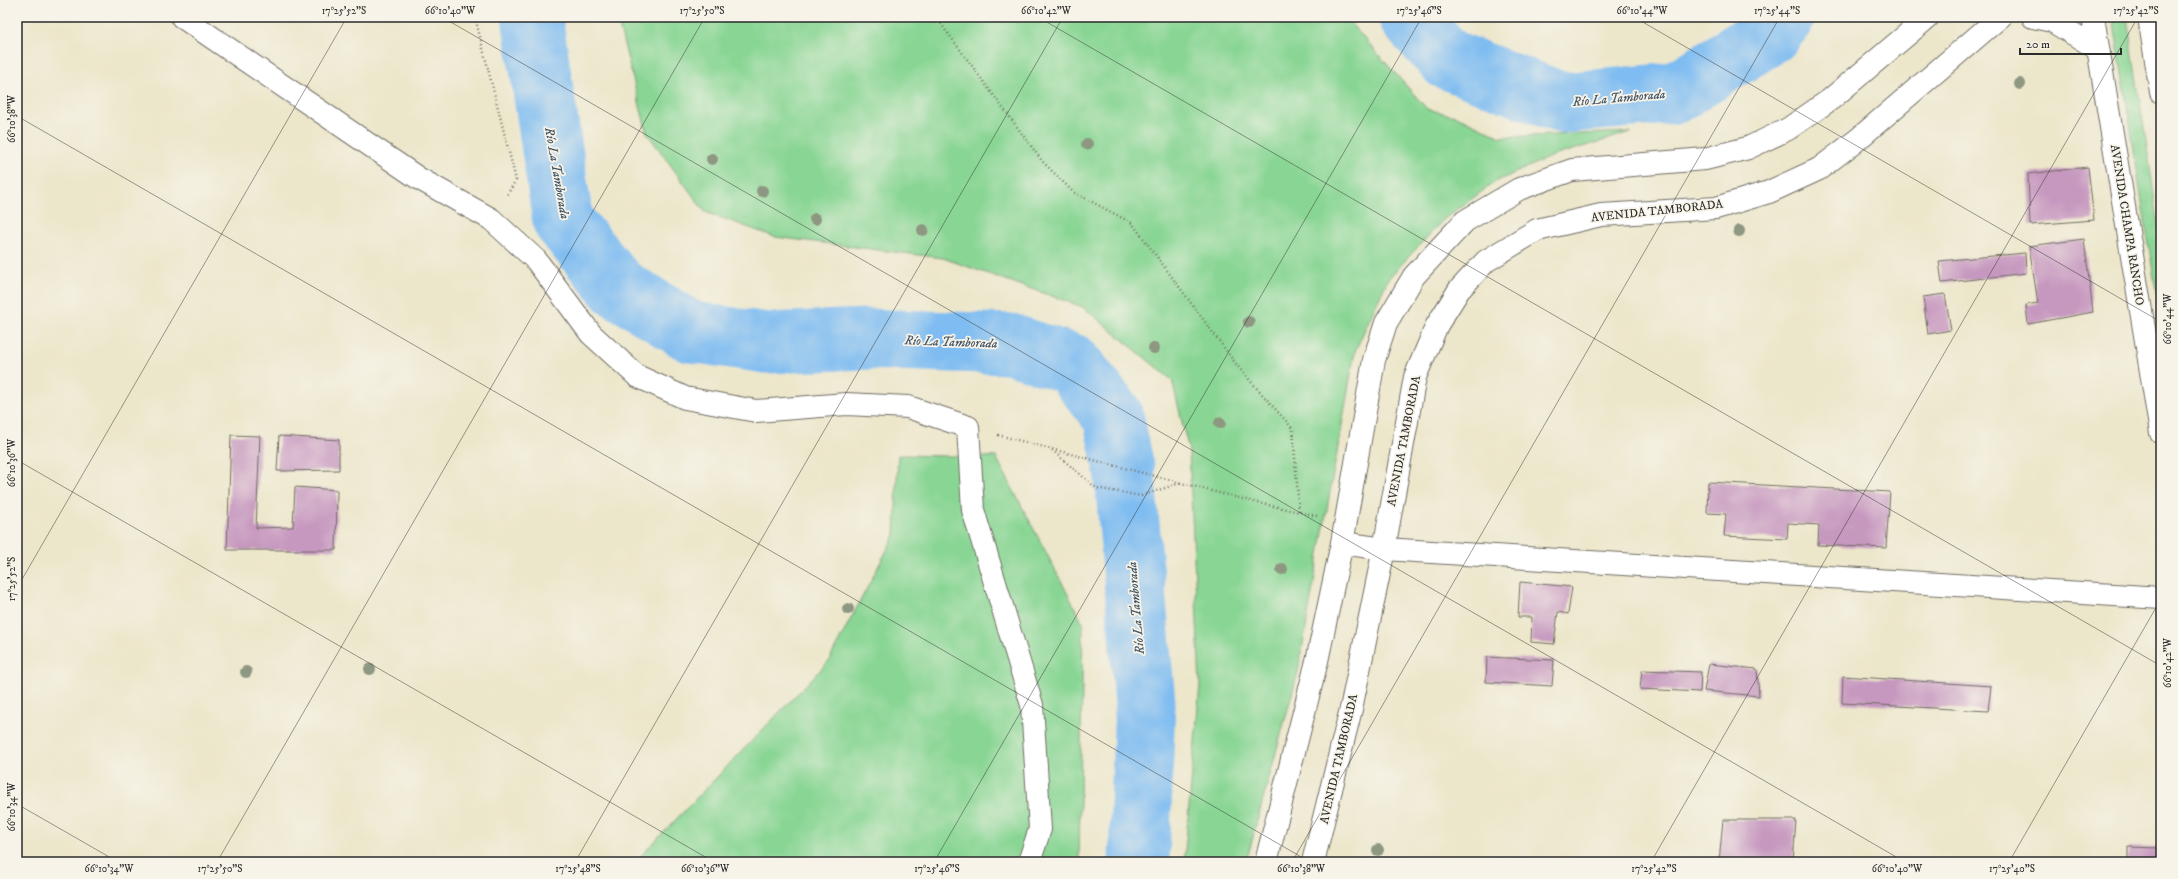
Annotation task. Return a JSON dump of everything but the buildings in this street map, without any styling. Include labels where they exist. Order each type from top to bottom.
[{"type":"main road","points":[[182,17],[418,178],[491,219],[536,260],[590,334],[637,376],[685,398],[756,411],[846,404],[908,408],[968,427],[973,510],[1032,705],[1040,829],[1029,862]]},
{"type":"main road","points":[[1266,862],[1317,661],[1346,522],[1374,360],[1386,323],[1414,276],[1465,221],[1519,189],[1572,170],[1705,159],[1748,148],[1788,129],[1831,99],[1928,17]]},
{"type":"main road","name":"AVENIDA TAMBORADA","points":[[1313,862],[1351,709],[1384,549],[1415,377],[1437,325],[1459,290],[1486,261],[1537,230],[1602,214],[1716,208],[1769,192],[1819,169],[1863,135],[2000,17]]},
{"type":"main road","points":[[2033,17],[2052,21],[2098,49]]},
{"type":"main road","name":"AVENIDA CHAMPA RANCHO","points":[[2093,17],[2161,433]]},
{"type":"main road","points":[[2149,17],[2161,92]]},
{"type":"main road","points":[[1342,543],[1384,549],[2161,598]]},
{"type":"path","points":[[475,17],[516,180],[491,219]]},
{"type":"path","points":[[936,17],[1042,161],[1073,192],[1132,223],[1239,368],[1293,429],[1299,512]]},
{"type":"path","points":[[968,427],[1052,450],[1299,512],[1346,522]]},
{"type":"path","points":[[1052,450],[1096,488],[1141,496],[1180,482]]},
{"type":"green space","points":[[620,17],[1345,17],[1427,109],[1459,117],[1500,137],[1631,132],[1550,157],[1495,182],[1443,220],[1388,279],[1355,351],[1298,672],[1246,862],[1184,862],[1200,685],[1189,451],[1172,380],[1083,307],[943,258],[775,237],[705,212],[647,133],[619,25]]},
{"type":"green space","points":[[2113,17],[2127,17],[2161,239],[2161,323]]},
{"type":"green space","points":[[898,455],[996,457],[1083,623],[1079,862],[635,862],[828,662],[895,535]]},
{"type":"waterway","name":"Río La Tamborada","points":[[532,17],[563,221],[617,287],[691,332],[767,343],[866,339],[1010,344],[1072,364],[1113,416],[1124,468],[1145,702],[1139,862]]},
{"type":"waterway","name":"Río La Tamborada","points":[[1409,17],[1447,59],[1562,103],[1675,93],[1770,34],[1784,17]]}]
